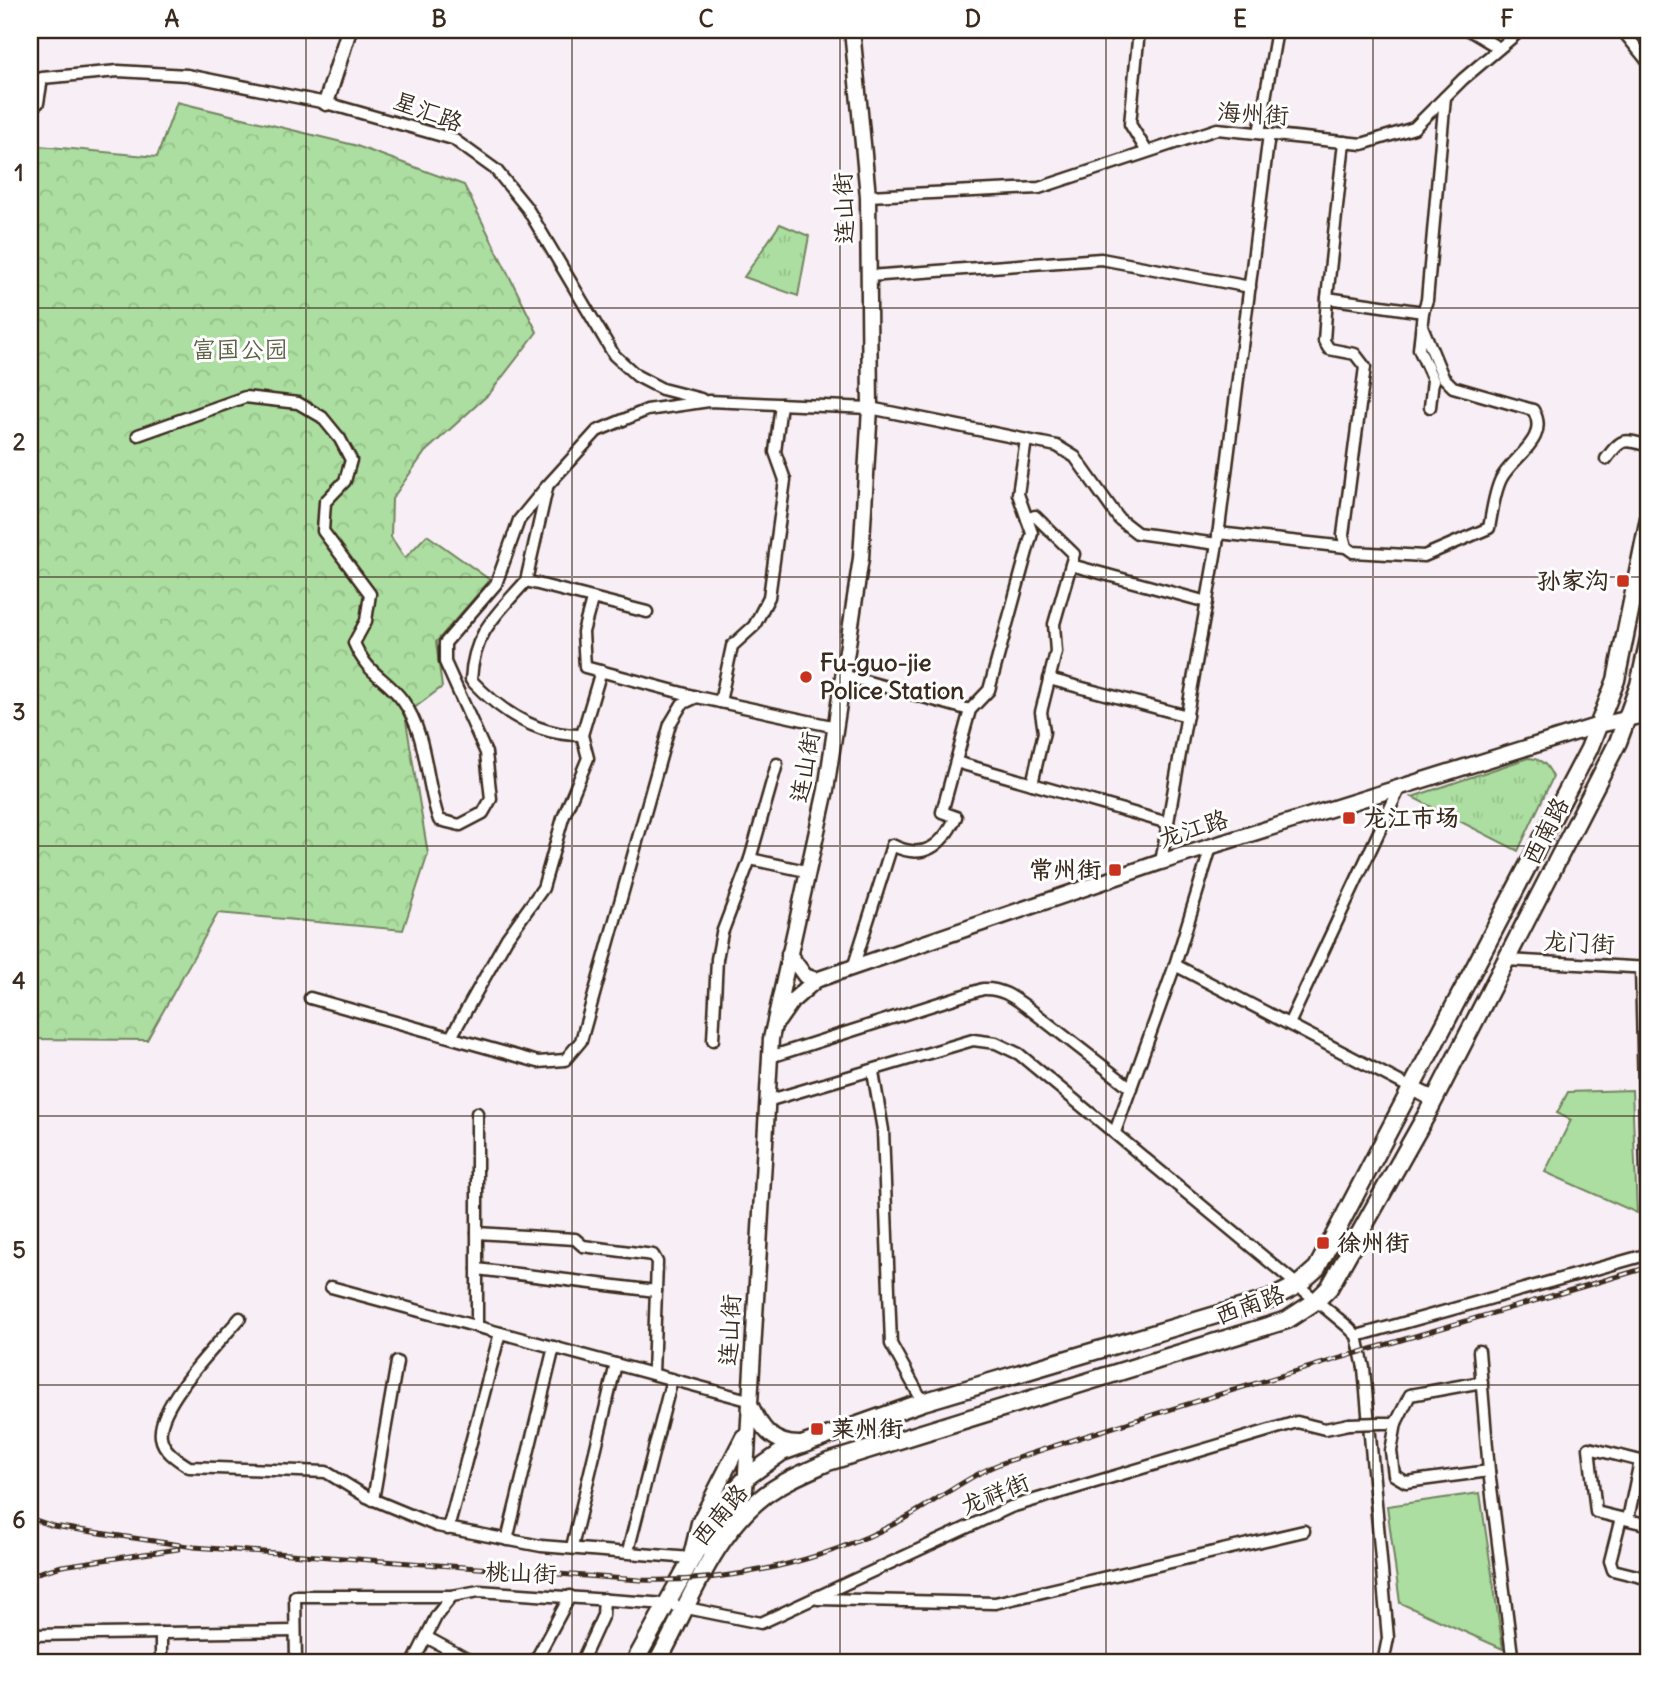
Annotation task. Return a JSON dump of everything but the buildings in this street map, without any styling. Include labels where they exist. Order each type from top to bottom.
[{"type":"main road","points":[[1298,1285],[1317,1268],[1413,1089],[1599,725],[1616,680],[1649,518]]},
{"type":"main road","name":"西南路","points":[[657,1663],[710,1561],[750,1508],[766,1494],[828,1462],[1287,1320],[1316,1301],[1329,1287],[1434,1099],[1505,962],[1627,717],[1649,639]]},
{"type":"main road","name":"西南路","points":[[634,1663],[721,1506],[747,1477],[774,1456],[799,1444],[923,1402],[1270,1299],[1298,1285]]},
{"type":"street","points":[[326,103],[349,30]]},
{"type":"street","name":"连山街","points":[[710,1561],[711,1543],[742,1499],[747,1477],[748,1399],[769,1057],[806,871],[826,790],[861,558],[870,408],[868,196],[852,30]]},
{"type":"street","points":[[1139,30],[1130,124],[1146,150]]},
{"type":"street","points":[[1161,862],[1217,544],[1250,287],[1277,30]]},
{"type":"street","points":[[1469,30],[1499,48]]},
{"type":"street","name":"海州街","points":[[868,196],[1039,188],[1217,129],[1362,144],[1414,128],[1521,30]]},
{"type":"street","points":[[1622,30],[1649,63]]},
{"type":"street","name":"星汇路","points":[[37,103],[42,78],[118,71],[187,75],[326,103],[453,139],[496,170],[527,208],[614,355],[637,376],[662,389],[709,401]]},
{"type":"street","points":[[1430,407],[1433,380],[1419,349],[1427,300],[1445,97]]},
{"type":"street","points":[[1344,142],[1324,341],[1329,349],[1355,354],[1365,367],[1343,535],[1346,547]]},
{"type":"street","points":[[869,276],[1101,259],[1250,287]]},
{"type":"street","points":[[1327,298],[1423,312]]},
{"type":"street","points":[[1218,533],[1346,547],[1353,552],[1424,556],[1489,528],[1501,479],[1533,441],[1537,428],[1533,410],[1453,387],[1443,377],[1422,326]]},
{"type":"street","points":[[138,435],[245,397],[298,403],[322,417],[340,439],[351,460],[345,481],[325,502],[323,531],[370,594],[366,621],[354,643],[363,665],[402,700],[422,738],[430,796],[439,820],[460,825],[483,813],[491,799],[486,753],[445,662],[445,643],[496,584],[519,520],[547,486],[597,431],[647,410],[709,401],[870,408],[1057,446],[1075,457],[1119,519],[1137,533],[1217,544]]},
{"type":"street","points":[[720,702],[733,646],[754,626],[769,597],[785,480],[775,452],[781,404]]},
{"type":"street","points":[[853,968],[892,845],[915,853],[928,849],[949,832],[956,817],[942,813],[970,710],[989,690],[1032,533],[1018,494],[1026,440]]},
{"type":"street","points":[[1606,459],[1619,442],[1626,440],[1649,446]]},
{"type":"street","points":[[547,486],[526,581],[479,637],[472,655],[471,680],[489,699],[532,726],[565,735],[582,734]]},
{"type":"street","points":[[1027,519],[1035,516],[1074,554],[1054,624],[1056,652],[1041,712],[1044,732],[1032,784]]},
{"type":"street","points":[[1071,565],[1207,602]]},
{"type":"street","points":[[526,581],[647,612]]},
{"type":"street","points":[[592,600],[583,632],[586,667],[697,697],[835,727]]},
{"type":"street","points":[[451,1037],[507,938],[543,888],[563,818],[588,758],[582,734],[601,671]]},
{"type":"street","points":[[843,675],[970,710]]},
{"type":"street","points":[[1049,679],[1187,716]]},
{"type":"street","points":[[310,998],[538,1062],[565,1060],[581,1041],[670,724],[682,704],[697,697]]},
{"type":"street","name":"龙江路","points":[[773,1028],[792,1001],[816,980],[1161,862],[1599,725],[1649,714]]},
{"type":"street","points":[[956,762],[1168,823]]},
{"type":"street","points":[[713,1040],[717,959],[722,933],[750,859],[777,764]]},
{"type":"street","points":[[1289,1024],[1400,786]]},
{"type":"street","points":[[1115,1132],[1175,965],[1211,847]]},
{"type":"street","points":[[750,859],[806,871]]},
{"type":"street","points":[[789,954],[805,976],[816,980]]},
{"type":"street","points":[[1482,954],[1505,962]]},
{"type":"street","name":"龙门街","points":[[1505,962],[1645,967]]},
{"type":"street","points":[[1175,965],[1434,1099]]},
{"type":"street","points":[[1357,1336],[1648,1254],[1645,967]]},
{"type":"street","points":[[769,1057],[983,989],[994,988],[1027,1007],[1131,1088]]},
{"type":"street","points":[[767,1101],[873,1072],[973,1040],[996,1043],[1019,1054],[1357,1336],[1364,1368],[1388,1638],[1383,1663]]},
{"type":"street","points":[[873,1072],[883,1130],[891,1344],[923,1402]]},
{"type":"street","points":[[477,1113],[477,1327]]},
{"type":"street","points":[[477,1233],[575,1239],[583,1246],[629,1249],[653,1255],[657,1262],[653,1374]]},
{"type":"street","points":[[477,1269],[656,1291]]},
{"type":"street","points":[[331,1287],[748,1399],[768,1434],[786,1444],[799,1444]]},
{"type":"street","points":[[240,1318],[169,1404],[161,1421],[160,1439],[174,1458],[189,1467],[326,1472],[373,1500],[448,1529],[541,1546],[691,1558],[699,1523],[731,1465],[748,1426]]},
{"type":"street","points":[[448,1529],[500,1333]]},
{"type":"street","points":[[507,1540],[554,1347]]},
{"type":"street","points":[[1479,1351],[1489,1471],[1513,1663]]},
{"type":"street","points":[[373,1500],[397,1362]]},
{"type":"street","points":[[572,1547],[616,1364]]},
{"type":"street","points":[[628,1551],[672,1379]]},
{"type":"street","points":[[1482,1382],[1410,1395],[1396,1423],[1391,1451],[1394,1475],[1406,1482],[1489,1471]]},
{"type":"street","name":"龙祥街","points":[[667,1604],[761,1623],[1012,1507],[1297,1422],[1325,1429],[1349,1424],[1396,1423]]},
{"type":"street","points":[[1649,1525],[1624,1519],[1596,1512],[1589,1448],[1645,1462],[1624,1519],[1611,1561],[1613,1570],[1649,1579]]},
{"type":"street","points":[[814,1598],[995,1603],[1304,1531]]},
{"type":"street","name":"桃山街","points":[[413,1663],[452,1596],[479,1591],[667,1604]]},
{"type":"street","points":[[296,1663],[295,1596],[452,1596]]},
{"type":"street","points":[[534,1663],[570,1597]]},
{"type":"street","points":[[581,1663],[603,1615],[604,1599]]},
{"type":"street","points":[[30,1635],[295,1631]]},
{"type":"street","points":[[161,1633],[161,1663]]},
{"type":"street","points":[[426,1637],[474,1663]]},
{"type":"green space","name":"富国公园","points":[[177,102],[354,145],[464,185],[537,332],[490,393],[425,452],[392,499],[391,537],[405,558],[427,535],[490,580],[436,642],[442,687],[405,715],[428,854],[403,930],[218,913],[147,1040],[30,1039],[30,145],[157,157]]},
{"type":"green space","points":[[780,224],[809,236],[798,296],[744,277]]},
{"type":"green space","points":[[1528,758],[1544,763],[1553,777],[1518,851],[1412,797]]},
{"type":"green space","points":[[1632,1090],[1637,1213],[1545,1172],[1571,1120],[1557,1113],[1568,1092]]},
{"type":"green space","points":[[1480,1493],[1503,1649],[1400,1603],[1387,1506]]},
{"type":"railway","points":[[30,1518],[53,1526],[194,1547],[640,1580],[739,1574],[805,1559],[868,1536],[911,1515],[978,1474],[1005,1462],[1246,1386],[1649,1267]]},
{"type":"railway","points":[[30,1575],[62,1566],[178,1549]]},
{"type":"place","name":"孙家沟","points":[[1623,581]]},
{"type":"place","name":"Fu-guo-jie Police Station","points":[[806,677]]},
{"type":"place","name":"龙江市场","points":[[1349,818]]},
{"type":"place","name":"常州街","points":[[1115,870]]},
{"type":"place","name":"徐州街","points":[[1323,1243]]},
{"type":"place","name":"莱州街","points":[[817,1429]]}]
